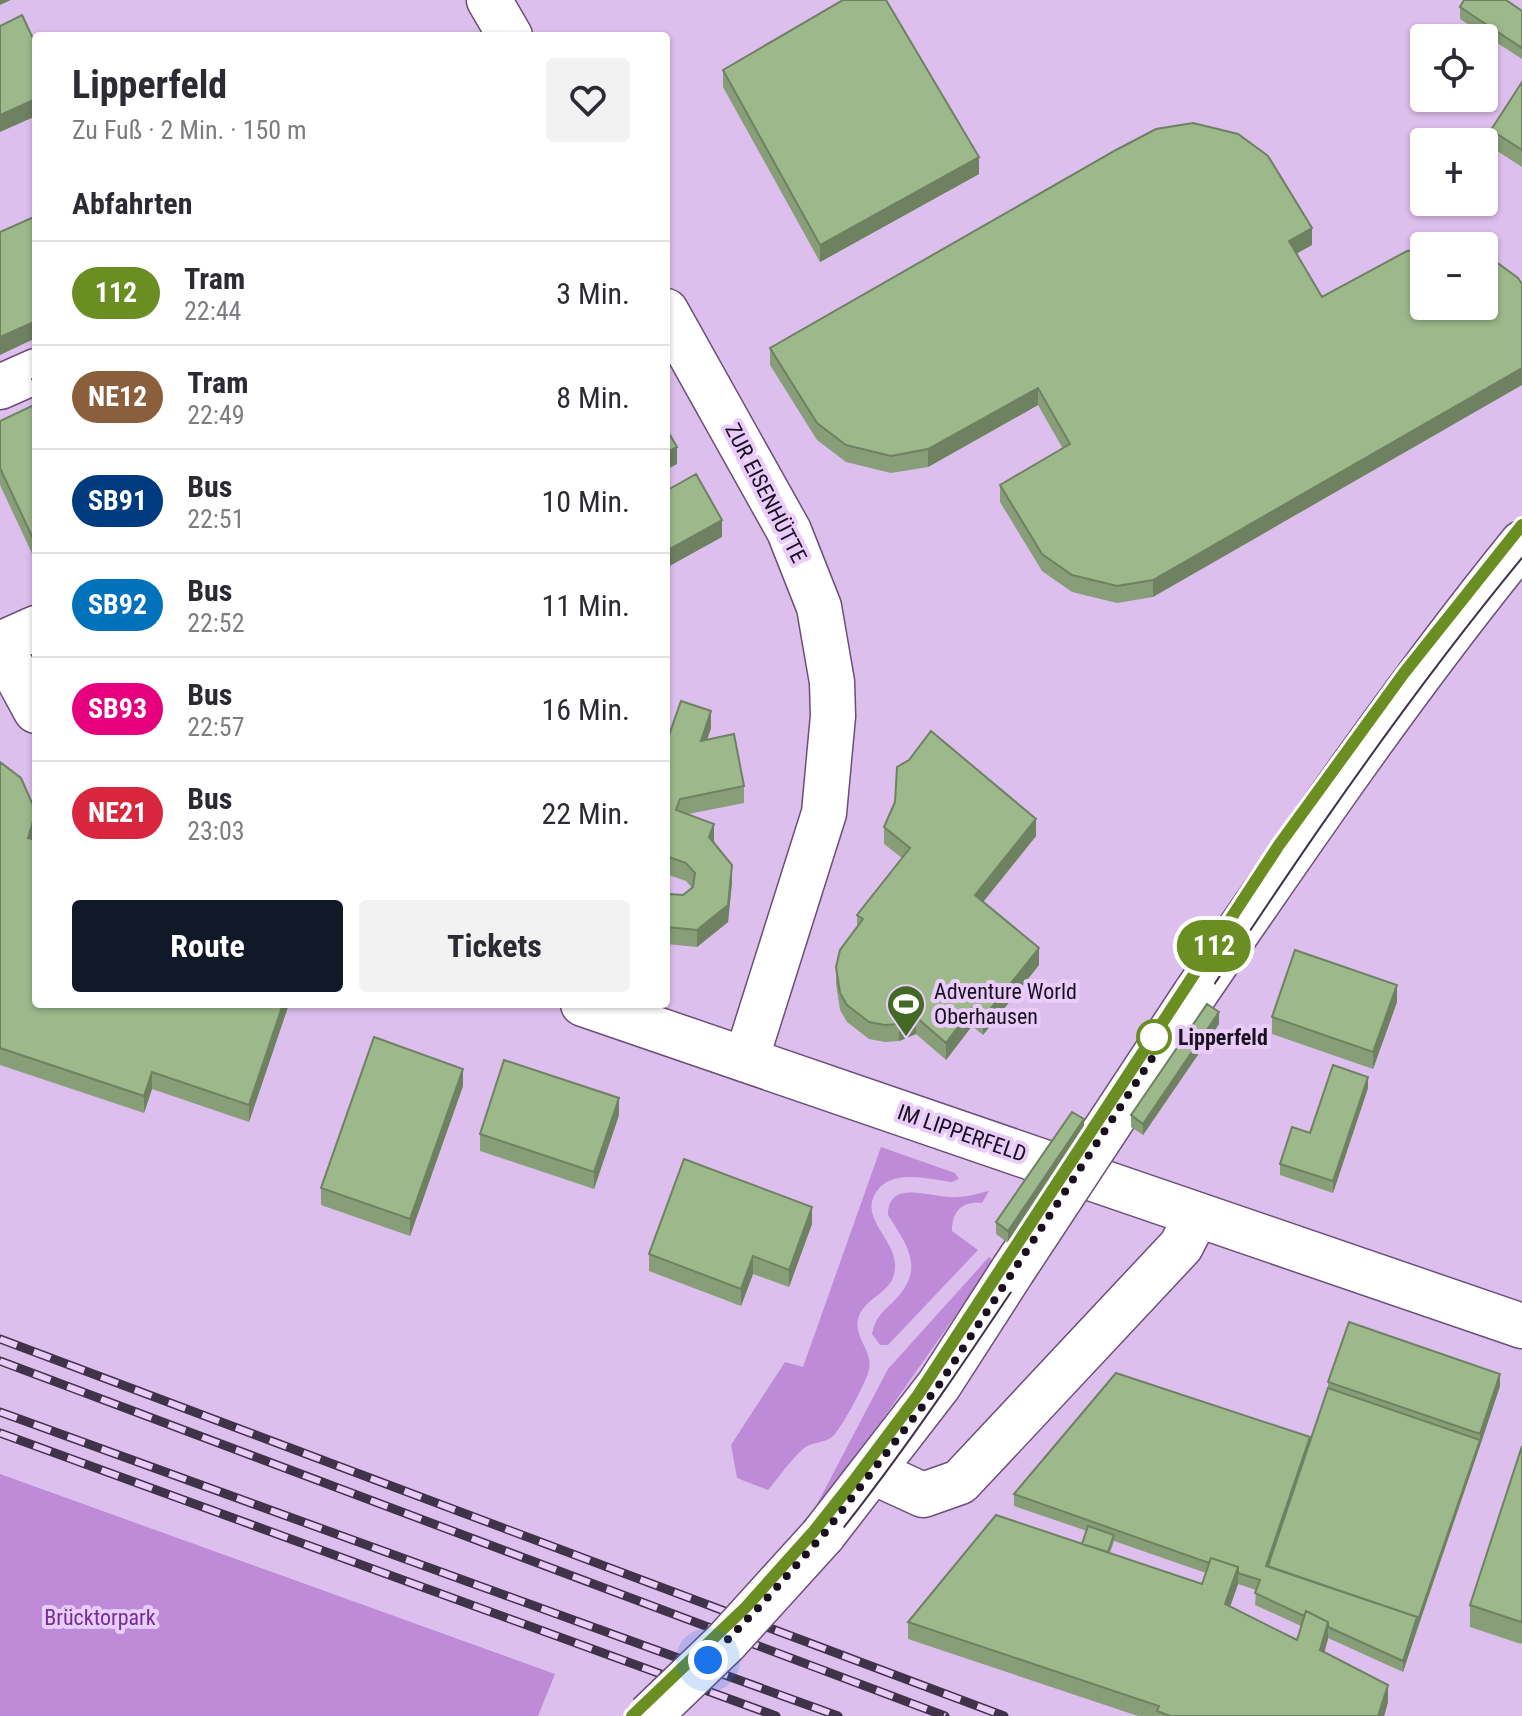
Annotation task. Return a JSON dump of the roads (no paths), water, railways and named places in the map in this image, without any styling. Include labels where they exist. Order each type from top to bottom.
[{"type":"street","points":[[489,0],[508,32]]},
{"type":"street","name":"ZUR EISENHÜTTE","points":[[670,318],[789,531],[819,607],[832,682],[833,716],[824,813],[746,1060]]},
{"type":"street","points":[[0,387],[32,373]]},
{"type":"street","points":[[649,1716],[726,1642],[823,1535],[939,1385],[1195,994],[1322,808],[1466,612],[1522,543]]},
{"type":"street","points":[[32,630],[0,644],[32,704]]},
{"type":"street","name":"IM LIPPERFELD","points":[[595,1008],[1522,1326]]},
{"type":"street","points":[[873,1472],[923,1495],[960,1482],[1181,1246],[1197,1215]]},
{"type":"tram line","points":[[632,1716],[708,1646],[791,1557],[918,1395],[1279,845],[1404,673],[1522,525]]},
{"type":"tram line","name":"112","points":[[632,1716],[708,1646],[814,1531],[918,1395],[1279,845],[1404,673],[1522,525]]},
{"type":"tram line","points":[[667,1716],[722,1665],[774,1610],[823,1553],[914,1434],[1332,810],[1457,640],[1522,558]]},
{"type":"railway","points":[[0,1339],[1004,1716]]},
{"type":"railway","points":[[0,1361],[945,1716]]},
{"type":"railway","points":[[0,1412],[838,1716]]},
{"type":"railway","points":[[0,1433],[776,1716]]},
{"type":"place","name":"Lipperfeld","points":[[1154,1037]]},
{"type":"place","name":"Adventure World Oberhausen","points":[[906,1038]]},
{"type":"park label","name":"Brücktorpark","points":[[100,1617]]}]
